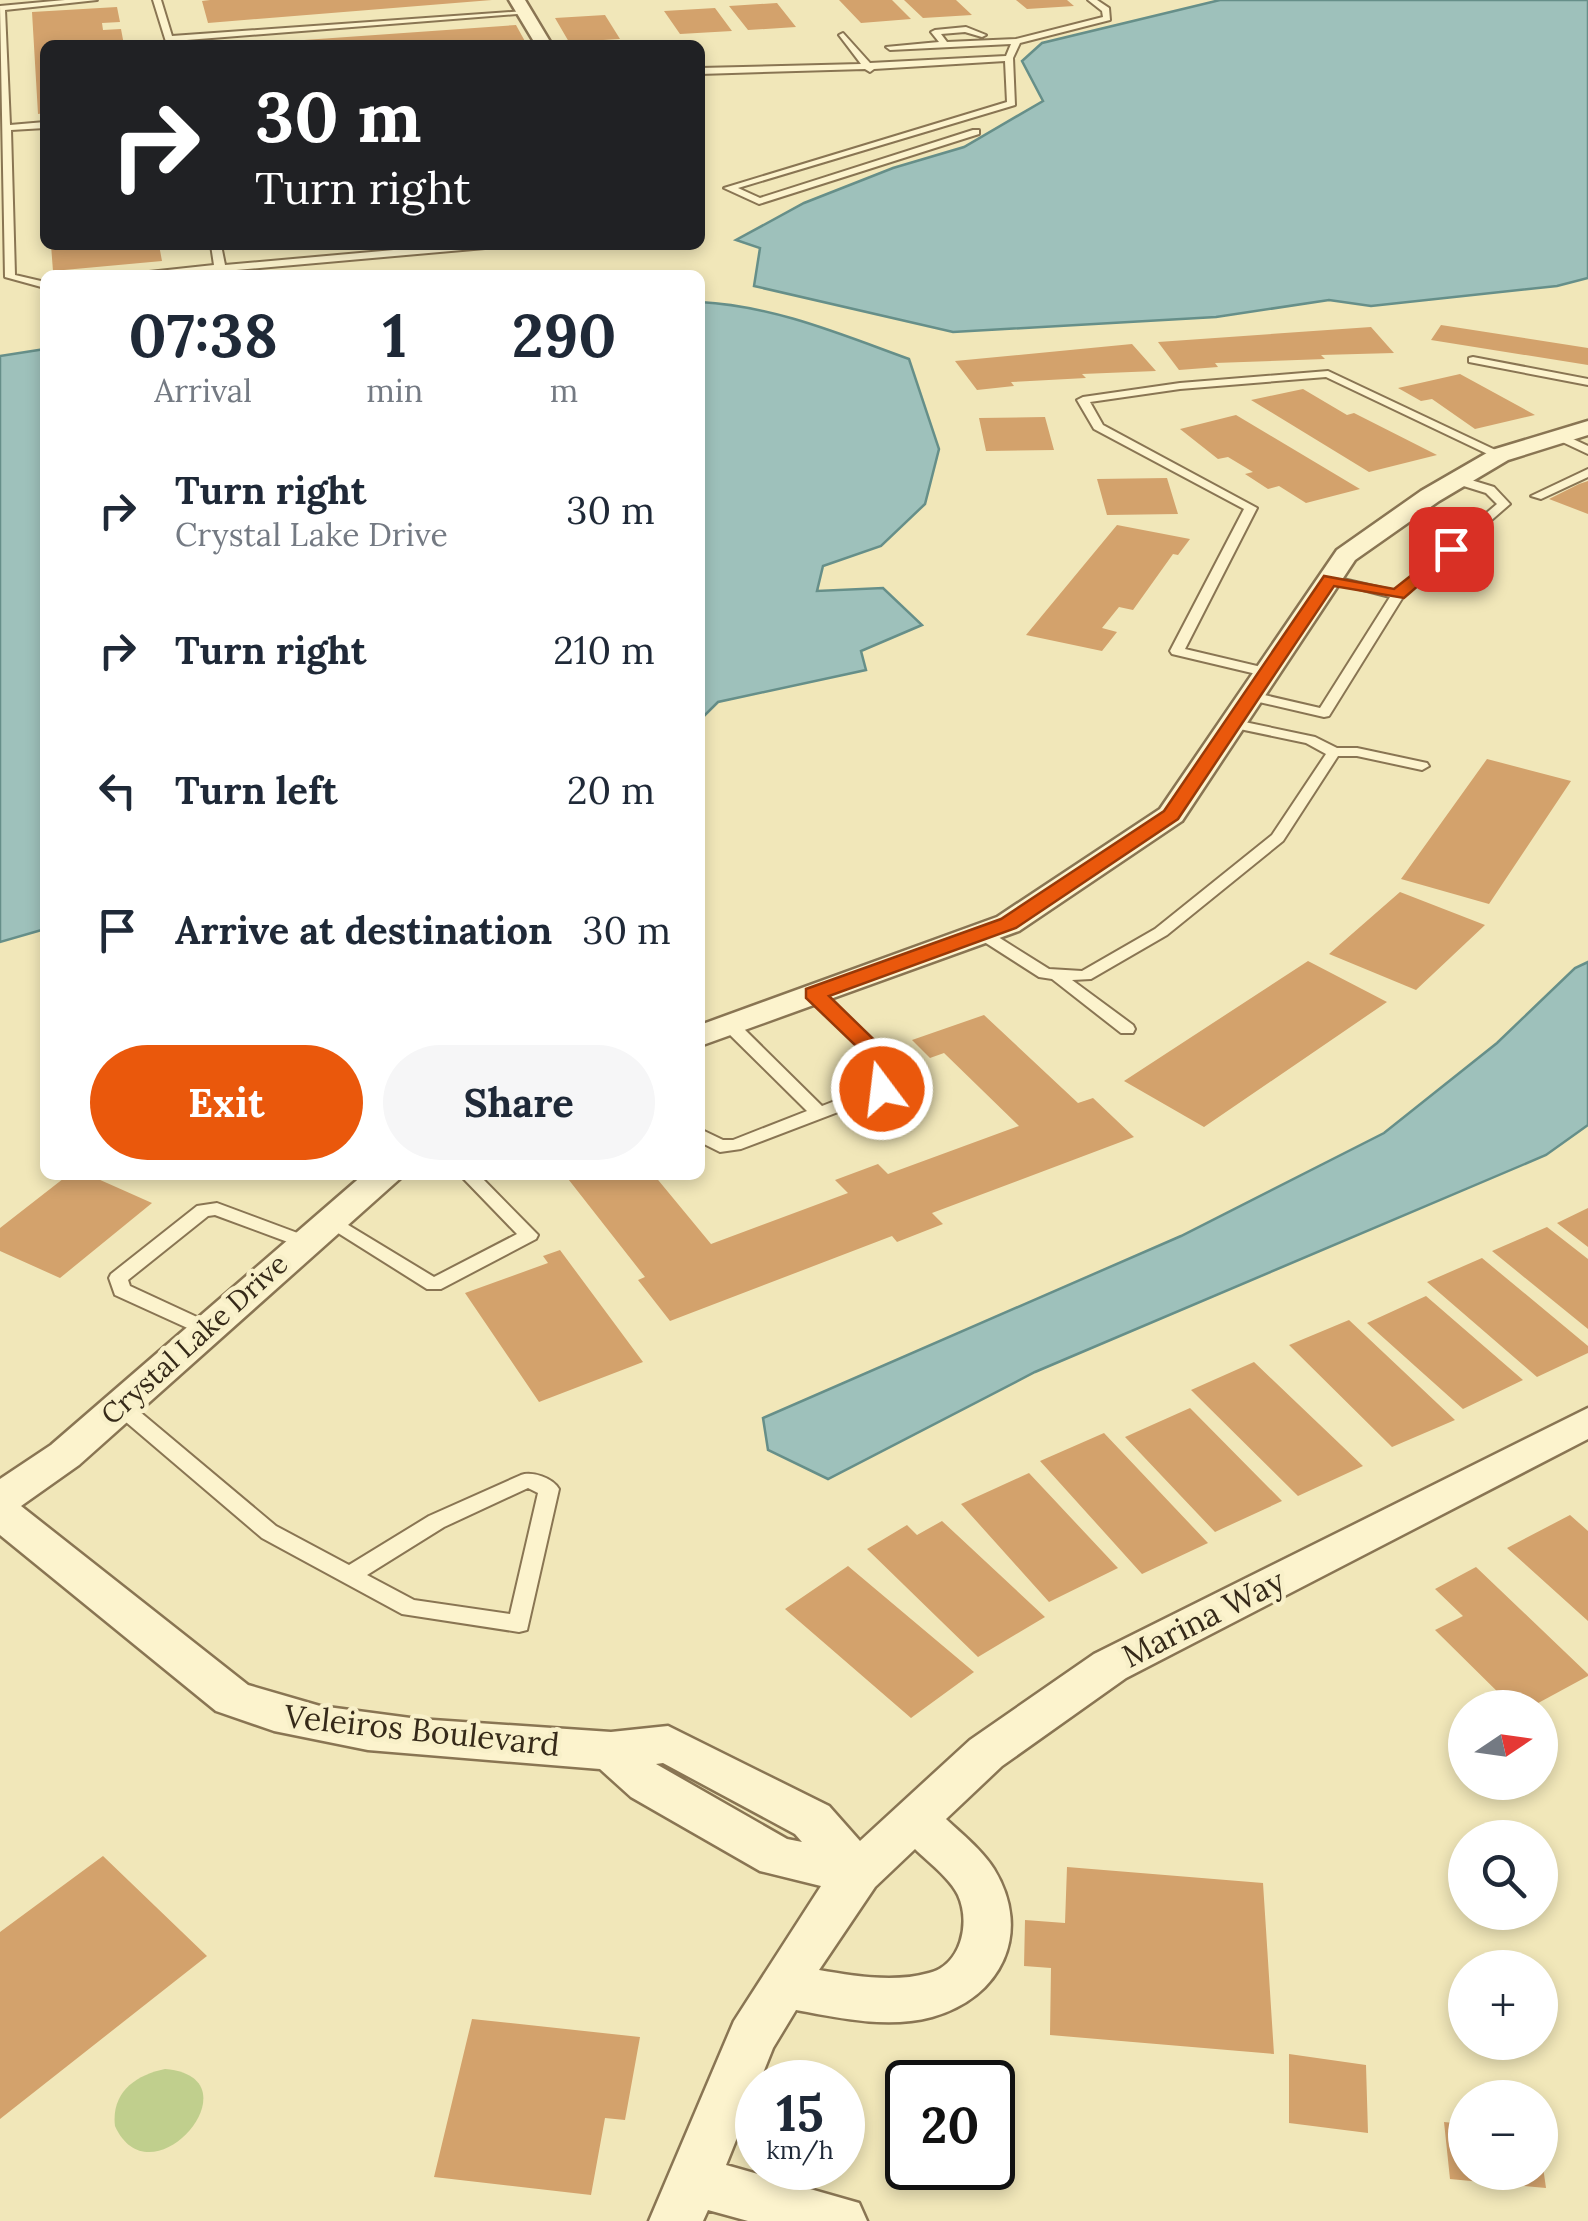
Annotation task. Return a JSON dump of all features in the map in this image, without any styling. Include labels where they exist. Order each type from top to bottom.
[{"type":"street","points":[[521,6],[541,40]]},
{"type":"street","points":[[705,1034],[1008,924],[1171,815],[1346,555],[1500,454],[1574,432]]},
{"type":"street","name":"Crystal Lake Drive","points":[[0,1500],[65,1455],[380,1180]]},
{"type":"street","name":"Marina Way","points":[[858,1873],[986,1754],[1110,1666],[1588,1422]]},
{"type":"street","name":"Veleiros Boulevard","points":[[0,1512],[232,1698],[271,1714],[324,1726],[611,1751],[668,1744],[743,1780],[812,1820],[858,1873]]},
{"type":"street","points":[[784,1986],[862,1998],[931,1997],[962,1984],[982,1955],[988,1927],[977,1883],[914,1819]]},
{"type":"street","points":[[840,2221],[683,2200],[752,2036],[858,1873]]},
{"type":"lane","points":[[40,284],[10,278],[0,8],[92,0]]},
{"type":"lane","points":[[157,0],[169,40]]},
{"type":"lane","points":[[945,43],[935,32],[966,29],[983,38],[1016,41],[1107,18],[1106,10],[1092,0]]},
{"type":"lane","points":[[190,40],[521,6]]},
{"type":"lane","points":[[890,47],[983,38],[1055,21]]},
{"type":"lane","points":[[843,35],[870,69]]},
{"type":"lane","points":[[976,132],[759,201],[729,188],[1012,102],[1010,58],[1016,41]]},
{"type":"lane","points":[[705,72],[790,65],[870,69],[1010,58]]},
{"type":"lane","points":[[6,128],[40,125]]},
{"type":"lane","points":[[217,250],[220,268]]},
{"type":"lane","points":[[200,270],[427,250]]},
{"type":"lane","points":[[1474,360],[1588,382]]},
{"type":"lane","points":[[1458,480],[1490,490],[1504,504],[1398,594],[1324,712],[1177,651],[1251,508],[1098,427],[1083,400],[1180,386],[1328,374],[1500,454]]},
{"type":"lane","points":[[1574,432],[1588,450]]},
{"type":"lane","points":[[1537,496],[1588,473]]},
{"type":"lane","points":[[1330,580],[1398,594]]},
{"type":"lane","points":[[1235,724],[1310,740],[1334,752],[1356,752],[1422,766]]},
{"type":"lane","points":[[1058,978],[1085,976],[1161,932],[1212,895],[1278,838],[1334,752]]},
{"type":"lane","points":[[981,933],[1058,978],[1127,1029]]},
{"type":"lane","points":[[705,1138],[720,1146],[736,1145],[882,1089],[890,1071],[814,994]]},
{"type":"lane","points":[[730,1025],[820,1113]]},
{"type":"lane","points":[[205,1329],[122,1290],[118,1278],[203,1210],[217,1209],[316,1232],[434,1286],[529,1235],[474,1180]]},
{"type":"lane","points":[[120,1406],[269,1532],[410,1608],[519,1624],[549,1489],[528,1480],[452,1512],[410,1532],[351,1575]]},
{"type":"green space","points":[[165,2069],[192,2077],[203,2093],[201,2112],[190,2130],[172,2145],[152,2152],[131,2147],[115,2126],[117,2104],[135,2081]]},
{"type":"water","points":[[1220,0],[1588,0],[1588,278],[1557,286],[1371,306],[1329,300],[1216,317],[953,332],[754,286],[760,248],[736,240],[804,203],[893,168],[964,147],[1043,101],[1022,61],[1042,43]]},
{"type":"water","points":[[705,303],[780,315],[909,359],[939,449],[925,504],[881,546],[823,566],[817,591],[883,588],[922,625],[861,651],[866,670],[718,702],[705,715]]},
{"type":"water","points":[[40,350],[40,930],[0,942],[0,356]]},
{"type":"water","points":[[1588,962],[1588,1125],[1546,1155],[1035,1372],[828,1479],[768,1450],[763,1418],[1181,1236],[1384,1133],[1497,1043],[1575,968]]},
{"type":"building","points":[[210,0],[492,0],[208,23],[202,1]]},
{"type":"building","points":[[839,0],[892,0],[911,19],[861,23]]},
{"type":"building","points":[[904,0],[956,0],[972,15],[923,18]]},
{"type":"building","points":[[1016,0],[1067,0],[1074,6],[1027,9]]},
{"type":"building","points":[[777,3],[796,27],[748,30],[729,6]]},
{"type":"building","points":[[117,7],[120,22],[102,23],[103,30],[121,29],[123,40],[40,40],[38,114],[32,12]]},
{"type":"building","points":[[715,8],[732,31],[680,34],[664,11]]},
{"type":"building","points":[[605,15],[620,39],[568,40],[555,18]]},
{"type":"building","points":[[516,25],[524,40],[304,40]]},
{"type":"building","points":[[51,250],[160,250],[162,261],[64,270],[53,270]]},
{"type":"building","points":[[1441,325],[1588,348],[1588,365],[1431,340]]},
{"type":"building","points":[[1371,327],[1394,353],[1215,363],[1218,367],[1179,370],[1158,342]]},
{"type":"building","points":[[1132,344],[1156,371],[1082,374],[1086,378],[1011,382],[1014,386],[977,390],[955,361]]},
{"type":"building","points":[[1460,374],[1535,415],[1475,429],[1432,399],[1421,401],[1398,388]]},
{"type":"building","points":[[1303,389],[1347,415],[1354,413],[1437,455],[1369,472],[1251,400]]},
{"type":"building","points":[[1236,415],[1360,489],[1306,503],[1279,486],[1268,489],[1245,474],[1253,472],[1228,457],[1218,459],[1180,429]]},
{"type":"building","points":[[1045,417],[1054,450],[986,451],[979,418]]},
{"type":"building","points":[[1167,478],[1178,514],[1107,515],[1097,479]]},
{"type":"building","points":[[1588,481],[1588,514],[1549,499],[1579,484]]},
{"type":"building","points":[[1117,525],[1190,539],[1178,555],[1173,554],[1133,610],[1119,607],[1102,628],[1117,632],[1102,651],[1026,635]]},
{"type":"building","points":[[1487,759],[1571,781],[1489,904],[1401,879]]},
{"type":"building","points":[[1400,892],[1485,925],[1416,990],[1329,954]]},
{"type":"building","points":[[1308,961],[1387,1002],[1204,1127],[1124,1081]]},
{"type":"building","points":[[984,1015],[1078,1103],[1093,1098],[1134,1137],[932,1213],[943,1224],[897,1242],[892,1236],[670,1321],[638,1280],[645,1277],[569,1180],[658,1180],[711,1244],[848,1193],[835,1180],[878,1164],[888,1174],[1019,1126],[944,1053],[930,1058],[912,1040]]},
{"type":"building","points":[[62,1180],[100,1180],[152,1203],[60,1278],[0,1251],[0,1228]]},
{"type":"building","points":[[1588,1208],[1588,1247],[1557,1223]]},
{"type":"building","points":[[1547,1227],[1588,1259],[1588,1329],[1492,1251]]},
{"type":"building","points":[[560,1250],[643,1362],[539,1402],[465,1293],[548,1263],[543,1256]]},
{"type":"building","points":[[1482,1258],[1588,1346],[1588,1353],[1537,1377],[1427,1282]]},
{"type":"building","points":[[1426,1296],[1523,1380],[1463,1409],[1367,1323]]},
{"type":"building","points":[[1349,1320],[1455,1420],[1392,1447],[1289,1345]]},
{"type":"building","points":[[1254,1362],[1363,1466],[1298,1496],[1191,1390]]},
{"type":"building","points":[[1190,1408],[1282,1501],[1215,1532],[1125,1437]]},
{"type":"building","points":[[1104,1433],[1208,1543],[1142,1574],[1040,1461]]},
{"type":"building","points":[[1029,1473],[1118,1568],[1049,1602],[961,1504]]},
{"type":"building","points":[[1570,1515],[1588,1531],[1588,1621],[1507,1548]]},
{"type":"building","points":[[942,1521],[1045,1617],[978,1657],[867,1549],[907,1525],[917,1535]]},
{"type":"building","points":[[848,1566],[974,1672],[911,1718],[785,1609]]},
{"type":"building","points":[[1476,1567],[1588,1676],[1558,1692],[1496,1690],[1435,1630],[1463,1616],[1435,1589]]},
{"type":"building","points":[[103,1856],[207,1956],[0,2119],[0,1932]]},
{"type":"building","points":[[1067,1867],[1263,1883],[1274,2054],[1050,2035],[1051,1968],[1024,1966],[1025,1920],[1065,1923]]},
{"type":"building","points":[[472,2019],[640,2037],[625,2120],[605,2118],[591,2195],[434,2177]]},
{"type":"building","points":[[1289,2054],[1366,2065],[1368,2133],[1289,2123]]},
{"type":"building","points":[[1444,2122],[1448,2122],[1448,2160]]},
{"type":"route","points":[[882,1089],[890,1080],[887,1063],[814,994],[1008,924],[1171,815],[1330,580],[1398,594],[1451,549]]}]
